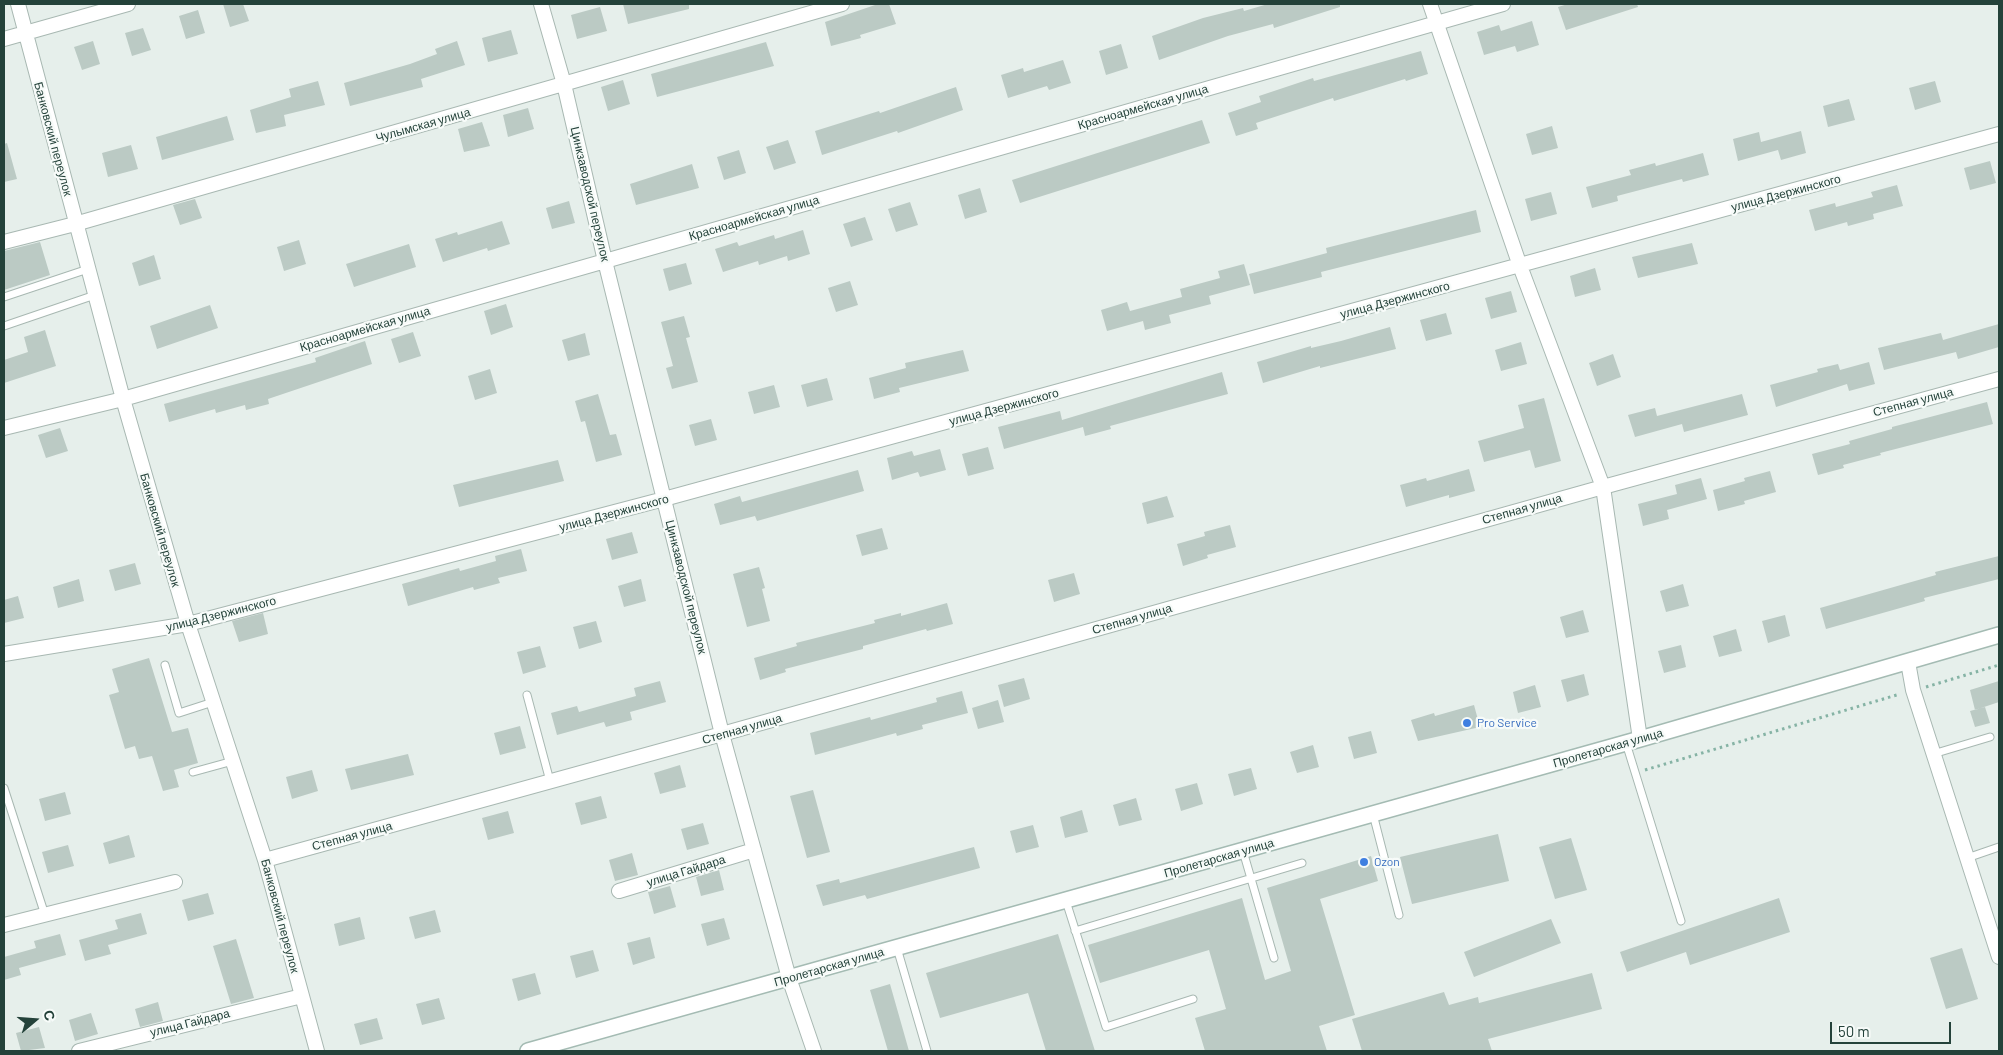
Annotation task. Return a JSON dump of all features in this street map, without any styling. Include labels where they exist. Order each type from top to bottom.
[{"type":"main road","name":"Пролетарская улица","points":[[528,1051],[1633,741],[1999,635]]},
{"type":"street","name":"Банковский переулок","points":[[18,4],[123,398],[188,624],[265,860],[317,1051]]},
{"type":"street","points":[[4,39],[128,4]]},
{"type":"street","name":"Цинкзаводской переулок","points":[[540,4],[564,84],[605,261],[722,734],[789,978],[814,1051]]},
{"type":"street","name":"Чулымская улица","points":[[4,242],[76,224],[842,4]]},
{"type":"street","points":[[1430,4],[1520,266],[1603,487],[1633,741]]},
{"type":"street","name":"Красноармейская улица","points":[[4,428],[123,398],[1503,4]]},
{"type":"street","name":"улица Дзержинского","points":[[4,654],[188,624],[664,499],[1999,134]]},
{"type":"street","name":"Степная улица","points":[[265,860],[1603,487],[1999,379]]},
{"type":"street","points":[[1908,662],[1913,690],[1999,957]]},
{"type":"street","name":"улица Гайдара","points":[[619,892],[754,850]]},
{"type":"street","points":[[4,925],[175,882]]},
{"type":"street","name":"улица Гайдара","points":[[79,1051],[302,996]]},
{"type":"lane","points":[[4,297],[88,269]]},
{"type":"lane","points":[[4,326],[94,295]]},
{"type":"lane","points":[[165,665],[179,713],[213,702]]},
{"type":"lane","points":[[527,695],[550,781]]},
{"type":"lane","points":[[1933,754],[1990,737]]},
{"type":"lane","points":[[1633,741],[1635,773],[1681,922]]},
{"type":"lane","points":[[193,772],[233,761]]},
{"type":"lane","points":[[4,788],[45,915]]},
{"type":"lane","points":[[1373,814],[1399,915]]},
{"type":"lane","points":[[1967,858],[1999,847]]},
{"type":"lane","points":[[1243,851],[1274,958]]},
{"type":"lane","points":[[1075,931],[1302,864]]},
{"type":"lane","points":[[1066,900],[1106,1027],[1193,999]]},
{"type":"lane","points":[[896,948],[927,1051]]},
{"type":"path","points":[[1635,773],[1999,665]]},
{"type":"building","points":[[223,4],[243,4],[249,21],[230,27]]},
{"type":"building","points":[[623,4],[689,4],[689,9],[628,24]]},
{"type":"building","points":[[878,4],[889,4],[896,24],[860,35],[861,38],[831,46],[825,22]]},
{"type":"building","points":[[1268,4],[1340,4],[1340,7],[1274,28],[1273,24],[1228,36],[1159,60],[1152,36],[1203,18],[1243,8],[1244,11]]},
{"type":"building","points":[[1568,4],[1637,4],[1638,7],[1566,30],[1558,7]]},
{"type":"building","points":[[600,7],[607,31],[577,39],[571,15]]},
{"type":"building","points":[[198,10],[205,33],[186,39],[179,16]]},
{"type":"building","points":[[1532,21],[1539,45],[1517,52],[1515,46],[1484,55],[1477,32],[1499,25],[1501,31]]},
{"type":"building","points":[[143,28],[151,50],[132,56],[125,33]]},
{"type":"building","points":[[511,30],[518,54],[488,62],[482,38]]},
{"type":"building","points":[[93,41],[100,64],[82,70],[74,47]]},
{"type":"building","points":[[457,41],[465,65],[421,79],[423,87],[350,106],[344,83],[410,64],[437,54],[435,49]]},
{"type":"building","points":[[766,42],[774,66],[657,97],[651,74]]},
{"type":"building","points":[[1121,44],[1128,68],[1106,75],[1099,51]]},
{"type":"building","points":[[1421,51],[1428,74],[1406,81],[1405,79],[1334,101],[1333,98],[1256,123],[1258,129],[1236,136],[1228,113],[1261,102],[1259,96],[1313,78],[1314,81]]},
{"type":"building","points":[[1063,60],[1071,83],[1049,90],[1047,86],[1008,98],[1001,75],[1023,68],[1024,72]]},
{"type":"building","points":[[623,80],[630,104],[608,111],[601,87]]},
{"type":"building","points":[[318,81],[325,105],[284,115],[286,126],[256,133],[250,110],[291,97],[289,89]]},
{"type":"building","points":[[1935,81],[1941,102],[1915,110],[1909,88]]},
{"type":"building","points":[[956,87],[963,110],[898,133],[897,131],[822,155],[815,131],[879,111],[880,113]]},
{"type":"building","points":[[1849,99],[1855,120],[1828,127],[1823,106]]},
{"type":"building","points":[[528,108],[534,129],[508,137],[503,115]]},
{"type":"building","points":[[227,116],[234,140],[162,160],[156,137]]},
{"type":"building","points":[[1202,120],[1210,143],[1020,203],[1012,180]]},
{"type":"building","points":[[482,122],[490,146],[464,152],[458,129]]},
{"type":"building","points":[[1552,126],[1558,148],[1532,155],[1526,134]]},
{"type":"building","points":[[1801,131],[1806,153],[1781,160],[1778,150],[1738,161],[1733,139],[1759,132],[1761,142]]},
{"type":"building","points":[[788,140],[796,163],[774,170],[766,147]]},
{"type":"building","points":[[7,143],[17,179],[4,182],[4,144]]},
{"type":"building","points":[[131,145],[138,169],[108,177],[102,153]]},
{"type":"building","points":[[739,150],[746,173],[724,180],[717,157]]},
{"type":"building","points":[[1703,153],[1709,175],[1683,182],[1682,179],[1617,196],[1618,201],[1592,208],[1586,187],[1631,175],[1629,170],[1655,163],[1656,166]]},
{"type":"building","points":[[1990,161],[1996,183],[1970,190],[1964,168]]},
{"type":"building","points":[[692,164],[699,188],[636,205],[630,184]]},
{"type":"building","points":[[1897,185],[1903,206],[1873,214],[1874,219],[1848,226],[1847,222],[1815,231],[1809,210],[1835,203],[1836,207],[1873,197],[1871,192]]},
{"type":"building","points":[[980,188],[987,212],[965,219],[958,195]]},
{"type":"building","points":[[1551,192],[1557,214],[1531,221],[1525,199]]},
{"type":"building","points":[[195,199],[202,218],[180,225],[173,205]]},
{"type":"building","points":[[569,201],[575,223],[552,229],[546,208]]},
{"type":"building","points":[[910,202],[918,225],[896,232],[888,209]]},
{"type":"building","points":[[1476,210],[1481,232],[1321,272],[1322,277],[1254,294],[1249,274],[1327,253],[1326,248]]},
{"type":"building","points":[[865,217],[873,240],[851,247],[843,224]]},
{"type":"building","points":[[502,221],[510,244],[488,251],[487,248],[443,262],[435,239],[457,232],[458,235]]},
{"type":"building","points":[[803,230],[810,254],[788,261],[787,256],[759,265],[758,261],[723,272],[715,249],[737,242],[739,246],[774,235],[775,239]]},
{"type":"building","points":[[299,240],[306,264],[284,271],[277,247]]},
{"type":"building","points":[[40,242],[50,275],[4,290],[4,251]]},
{"type":"building","points":[[1692,243],[1698,264],[1638,278],[1632,257]]},
{"type":"building","points":[[409,244],[416,267],[354,287],[346,264]]},
{"type":"building","points":[[154,255],[161,279],[139,286],[132,263]]},
{"type":"building","points":[[686,263],[692,284],[669,291],[663,269]]},
{"type":"building","points":[[1244,264],[1250,285],[1209,296],[1211,304],[1169,315],[1171,323],[1145,330],[1143,321],[1107,331],[1101,310],[1127,302],[1130,311],[1182,297],[1180,289],[1220,278],[1218,271]]},
{"type":"building","points":[[1595,268],[1601,290],[1575,297],[1570,276]]},
{"type":"building","points":[[850,281],[858,305],[836,312],[828,288]]},
{"type":"building","points":[[1511,291],[1517,312],[1491,319],[1485,298]]},
{"type":"building","points":[[506,304],[513,327],[491,335],[484,311]]},
{"type":"building","points":[[210,305],[218,328],[157,349],[150,326]]},
{"type":"building","points":[[1446,313],[1452,334],[1426,341],[1420,320]]},
{"type":"building","points":[[684,316],[690,337],[686,338],[698,382],[672,389],[666,368],[673,366],[661,322]]},
{"type":"building","points":[[1999,324],[1999,347],[1958,359],[1956,352],[1884,370],[1878,348],[1941,333],[1943,340]]},
{"type":"building","points":[[1390,327],[1396,349],[1320,368],[1320,366],[1263,383],[1257,362],[1311,346],[1311,348],[1341,341]]},
{"type":"building","points":[[45,330],[56,366],[4,383],[4,360],[28,352],[24,337]]},
{"type":"building","points":[[413,332],[421,356],[399,363],[391,339]]},
{"type":"building","points":[[585,333],[590,355],[568,361],[562,340]]},
{"type":"building","points":[[365,341],[372,364],[268,399],[269,404],[246,410],[245,405],[216,413],[215,409],[169,422],[164,404],[316,362],[315,358]]},
{"type":"building","points":[[1521,342],[1527,364],[1501,371],[1495,350]]},
{"type":"building","points":[[963,350],[969,371],[899,388],[900,392],[874,399],[869,378],[906,368],[905,363]]},
{"type":"building","points":[[1613,354],[1621,377],[1597,386],[1589,363]]},
{"type":"building","points":[[1869,362],[1875,384],[1849,391],[1847,384],[1776,407],[1770,385],[1818,372],[1817,369],[1838,364],[1840,370]]},
{"type":"building","points":[[490,369],[497,393],[475,400],[468,376]]},
{"type":"building","points":[[1222,372],[1228,394],[1110,426],[1111,429],[1085,436],[1083,427],[1004,449],[998,427],[1060,411],[1062,420]]},
{"type":"building","points":[[827,378],[833,400],[807,407],[801,385]]},
{"type":"building","points":[[774,385],[780,407],[754,414],[748,392]]},
{"type":"building","points":[[598,394],[610,435],[616,434],[622,455],[596,462],[585,421],[581,422],[575,401]]},
{"type":"building","points":[[1742,394],[1748,415],[1684,432],[1682,424],[1635,437],[1628,415],[1655,408],[1657,416]]},
{"type":"building","points":[[1544,398],[1561,461],[1535,468],[1530,450],[1484,462],[1478,441],[1524,428],[1518,405]]},
{"type":"building","points":[[1987,402],[1993,424],[1880,453],[1881,455],[1843,465],[1844,468],[1818,475],[1812,454],[1850,444],[1849,441],[1892,429],[1892,427]]},
{"type":"building","points":[[711,419],[717,440],[695,446],[689,425]]},
{"type":"building","points":[[60,428],[68,451],[46,458],[38,435]]},
{"type":"building","points":[[988,447],[994,469],[968,476],[962,454]]},
{"type":"building","points":[[940,449],[946,470],[920,477],[918,472],[892,480],[887,458],[912,451],[914,456]]},
{"type":"building","points":[[558,460],[564,481],[459,507],[453,485]]},
{"type":"building","points":[[1469,469],[1475,491],[1449,498],[1449,495],[1406,507],[1400,485],[1426,478],[1427,481]]},
{"type":"building","points":[[858,470],[864,491],[757,521],[755,516],[720,525],[714,504],[740,496],[742,502]]},
{"type":"building","points":[[1770,471],[1776,492],[1744,501],[1745,504],[1718,511],[1713,490],[1745,481],[1744,478]]},
{"type":"building","points":[[1701,478],[1707,499],[1667,510],[1669,519],[1643,526],[1638,504],[1677,494],[1675,485]]},
{"type":"building","points":[[1167,496],[1174,517],[1147,524],[1142,503]]},
{"type":"building","points":[[1230,525],[1236,547],[1207,555],[1208,558],[1183,566],[1177,544],[1205,536],[1204,532]]},
{"type":"building","points":[[882,528],[888,549],[862,556],[856,535]]},
{"type":"building","points":[[632,532],[638,553],[612,560],[606,539]]},
{"type":"building","points":[[521,549],[527,571],[498,578],[500,583],[474,590],[473,587],[408,606],[402,584],[459,568],[460,571],[496,561],[495,556]]},
{"type":"building","points":[[1999,556],[1999,579],[1924,598],[1925,601],[1826,629],[1820,608],[1936,575],[1935,572]]},
{"type":"building","points":[[135,563],[141,584],[115,591],[109,570]]},
{"type":"building","points":[[759,567],[765,588],[762,589],[770,621],[747,627],[733,574]]},
{"type":"building","points":[[1074,573],[1080,594],[1054,602],[1048,580]]},
{"type":"building","points":[[79,579],[84,601],[58,608],[53,587]]},
{"type":"building","points":[[641,579],[646,601],[624,607],[618,586]]},
{"type":"building","points":[[1683,584],[1689,606],[1666,612],[1660,591]]},
{"type":"building","points":[[18,596],[24,618],[4,623],[4,600]]},
{"type":"building","points":[[947,603],[953,624],[927,631],[926,629],[863,646],[863,649],[785,669],[786,672],[760,680],[754,658],[797,646],[796,643],[875,623],[874,620],[901,613],[901,616]]},
{"type":"building","points":[[1583,610],[1589,632],[1566,638],[1560,617]]},
{"type":"building","points":[[263,613],[268,634],[239,642],[232,621]]},
{"type":"building","points":[[1785,615],[1790,636],[1768,643],[1762,621]]},
{"type":"building","points":[[596,621],[602,642],[579,649],[573,627]]},
{"type":"building","points":[[1736,629],[1742,651],[1719,657],[1713,636]]},
{"type":"building","points":[[1681,645],[1686,667],[1664,673],[1658,651]]},
{"type":"building","points":[[540,646],[546,667],[523,674],[517,652]]},
{"type":"building","points":[[149,658],[172,732],[188,728],[198,763],[174,770],[179,787],[163,791],[152,756],[139,759],[135,746],[125,749],[109,695],[119,692],[112,669]]},
{"type":"building","points":[[1584,674],[1589,695],[1567,702],[1561,680]]},
{"type":"building","points":[[1024,678],[1030,699],[1004,707],[998,685]]},
{"type":"building","points":[[660,681],[666,702],[630,712],[632,720],[606,727],[604,722],[557,735],[551,713],[577,706],[579,712],[636,696],[634,688]]},
{"type":"building","points":[[1999,681],[1999,702],[1975,710],[1970,690]]},
{"type":"building","points":[[1535,685],[1541,707],[1518,713],[1513,692]]},
{"type":"building","points":[[962,691],[968,713],[922,725],[923,729],[897,736],[896,733],[815,755],[810,733],[870,717],[871,720],[937,702],[936,698]]},
{"type":"building","points":[[998,700],[1004,722],[978,729],[972,708]]},
{"type":"building","points":[[1474,705],[1480,727],[1418,741],[1411,720],[1434,713],[1435,716]]},
{"type":"building","points":[[1985,707],[1990,723],[1975,727],[1970,711]]},
{"type":"building","points":[[520,726],[526,748],[500,755],[494,733]]},
{"type":"building","points":[[1371,731],[1377,753],[1354,759],[1348,737]]},
{"type":"building","points":[[1313,745],[1319,767],[1297,773],[1290,752]]},
{"type":"building","points":[[408,754],[414,775],[351,790],[345,769]]},
{"type":"building","points":[[680,765],[686,787],[660,794],[654,773]]},
{"type":"building","points":[[1251,768],[1257,789],[1234,796],[1228,774]]},
{"type":"building","points":[[312,770],[318,791],[292,799],[286,777]]},
{"type":"building","points":[[1197,783],[1203,804],[1181,811],[1175,789]]},
{"type":"building","points":[[813,790],[830,852],[807,858],[790,796]]},
{"type":"building","points":[[65,792],[71,814],[45,821],[39,799]]},
{"type":"building","points":[[601,796],[607,818],[581,825],[575,803]]},
{"type":"building","points":[[1136,798],[1142,820],[1119,826],[1113,805]]},
{"type":"building","points":[[1082,810],[1088,832],[1065,838],[1060,817]]},
{"type":"building","points":[[508,811],[514,833],[488,840],[482,818]]},
{"type":"building","points":[[703,823],[709,844],[687,850],[681,829]]},
{"type":"building","points":[[1033,825],[1039,847],[1016,853],[1010,831]]},
{"type":"building","points":[[1498,834],[1509,881],[1412,904],[1400,857]]},
{"type":"building","points":[[129,835],[135,857],[109,864],[103,843]]},
{"type":"building","points":[[1571,838],[1587,890],[1555,899],[1539,847]]},
{"type":"building","points":[[68,845],[74,866],[48,873],[42,852]]},
{"type":"building","points":[[974,847],[980,868],[867,899],[865,895],[823,906],[816,885],[839,879],[840,883]]},
{"type":"building","points":[[632,853],[638,875],[615,881],[609,860]]},
{"type":"building","points":[[1371,856],[1378,881],[1320,899],[1355,1015],[1319,1026],[1327,1051],[1205,1051],[1195,1018],[1226,1009],[1209,950],[1100,983],[1088,945],[1242,898],[1265,980],[1291,971],[1267,888]]},
{"type":"building","points":[[719,870],[724,890],[701,896],[696,877]]},
{"type":"building","points":[[670,886],[676,907],[654,914],[648,892]]},
{"type":"building","points":[[208,893],[214,914],[188,921],[182,900]]},
{"type":"building","points":[[1779,898],[1790,932],[1690,965],[1686,952],[1627,972],[1620,952]]},
{"type":"building","points":[[435,910],[441,932],[415,939],[409,917]]},
{"type":"building","points":[[141,913],[147,934],[108,945],[111,954],[85,961],[79,940],[118,929],[115,920]]},
{"type":"building","points":[[360,917],[365,939],[339,946],[334,924]]},
{"type":"building","points":[[724,918],[730,939],[707,946],[701,924]]},
{"type":"building","points":[[1551,919],[1561,943],[1474,977],[1464,952]]},
{"type":"building","points":[[60,934],[66,955],[19,968],[21,975],[4,980],[4,957],[36,948],[34,941]]},
{"type":"building","points":[[1058,934],[1095,1051],[1046,1051],[1028,993],[940,1018],[926,973]]},
{"type":"building","points":[[650,937],[655,958],[633,965],[627,943]]},
{"type":"building","points":[[236,939],[254,998],[231,1004],[213,946]]},
{"type":"building","points":[[1962,948],[1978,999],[1946,1009],[1930,958]]},
{"type":"building","points":[[593,950],[599,971],[576,978],[570,956]]},
{"type":"building","points":[[535,973],[541,994],[518,1001],[512,979]]},
{"type":"building","points":[[1592,973],[1602,1009],[1488,1039],[1492,1051],[1362,1051],[1352,1019],[1444,992],[1449,1005],[1478,997],[1479,1003]]},
{"type":"building","points":[[890,984],[909,1051],[888,1051],[870,990]]},
{"type":"building","points":[[439,998],[445,1019],[422,1025],[416,1004]]},
{"type":"building","points":[[158,1002],[163,1021],[140,1027],[135,1009]]},
{"type":"building","points":[[91,1013],[98,1034],[75,1041],[69,1020]]},
{"type":"building","points":[[377,1018],[383,1039],[360,1045],[354,1024]]},
{"type":"building","points":[[39,1027],[45,1048],[21,1051],[16,1033]]},
{"type":"place","name":"Pro Service","points":[[1467,723]]},
{"type":"place","name":"Ozon","points":[[1364,862]]}]
